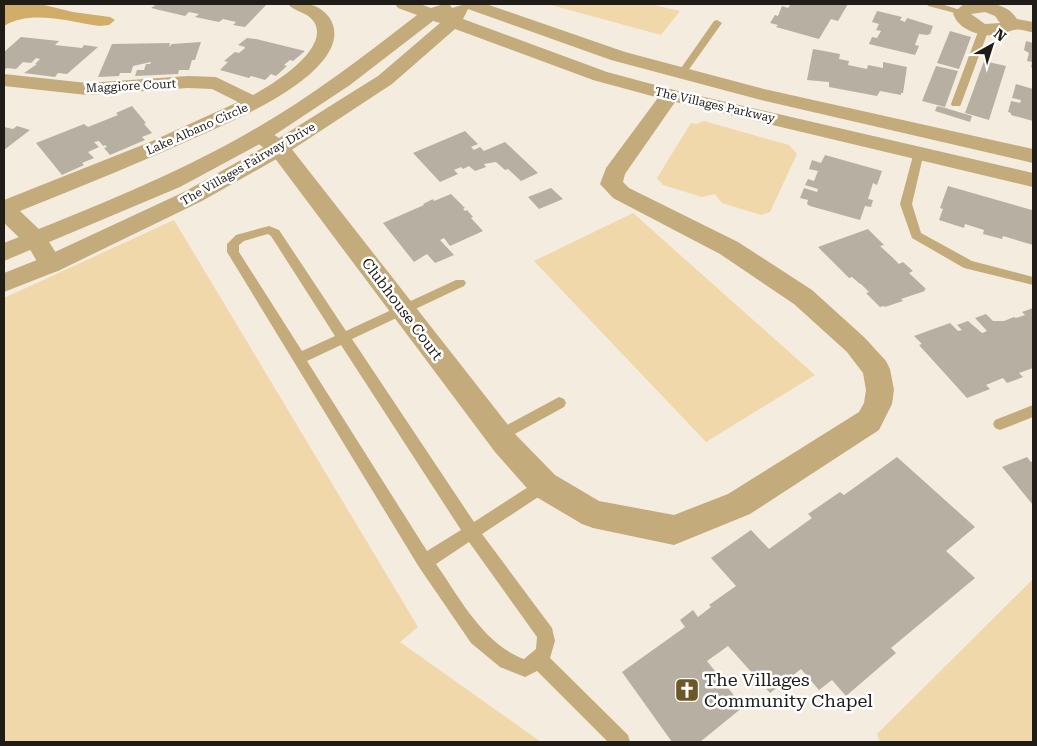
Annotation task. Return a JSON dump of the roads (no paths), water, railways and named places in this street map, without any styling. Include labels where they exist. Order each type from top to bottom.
[{"type":"street","name":"Lake Albano Circle","points":[[4,209],[166,144],[254,103],[290,81],[315,58],[324,44],[325,28],[320,18],[309,8],[297,4]]},
{"type":"street","name":"The Villages Parkway","points":[[404,4],[600,76],[761,94],[1033,156]]},
{"type":"street","name":"The Villages Fairway Drive","points":[[6,277],[51,264],[194,196],[269,142],[343,81],[430,14],[460,4]]},
{"type":"street","name":"The Villages Fairway Drive","points":[[4,253],[269,142],[385,80],[452,22],[464,4]]},
{"type":"street","name":"The Villages Parkway","points":[[470,4],[618,56],[685,86],[919,152],[1033,180]]},
{"type":"street","points":[[988,6],[1002,13],[1010,23],[1005,28],[999,30],[984,29],[967,22],[963,17],[963,12],[970,8],[988,6]]},
{"type":"street","points":[[1010,23],[1033,27]]},
{"type":"street","points":[[600,76],[618,56]]},
{"type":"street","name":"Maggiore Court","points":[[4,80],[88,89],[188,82],[216,83],[254,103]]},
{"type":"street","points":[[544,485],[593,514],[674,530],[739,504],[869,421],[878,404],[880,390],[876,369],[856,345],[803,297],[729,248],[622,193],[611,184],[614,173],[685,86]]},
{"type":"street","name":"Clubhouse Court","points":[[269,142],[404,310],[499,436],[544,485]]},
{"type":"street","points":[[4,209],[36,240],[51,264]]},
{"type":"lane","points":[[931,4],[963,12]]},
{"type":"lane","points":[[685,86],[717,23]]},
{"type":"lane","points":[[956,104],[984,29]]},
{"type":"lane","points":[[919,152],[906,204],[916,235],[968,265],[1033,282]]},
{"type":"lane","points":[[269,230],[275,233],[345,338],[472,533],[546,634],[547,644],[540,660],[525,668],[506,662],[477,637],[425,562],[233,252],[232,244],[240,238],[269,230]]},
{"type":"lane","points":[[300,358],[460,283]]},
{"type":"lane","points":[[499,436],[559,403]]},
{"type":"lane","points":[[1000,424],[1033,411]]},
{"type":"lane","points":[[425,562],[544,485]]},
{"type":"lane","points":[[540,660],[621,742]]},
{"type":"place","name":"The Villages Community Chapel","points":[[687,690]]}]
